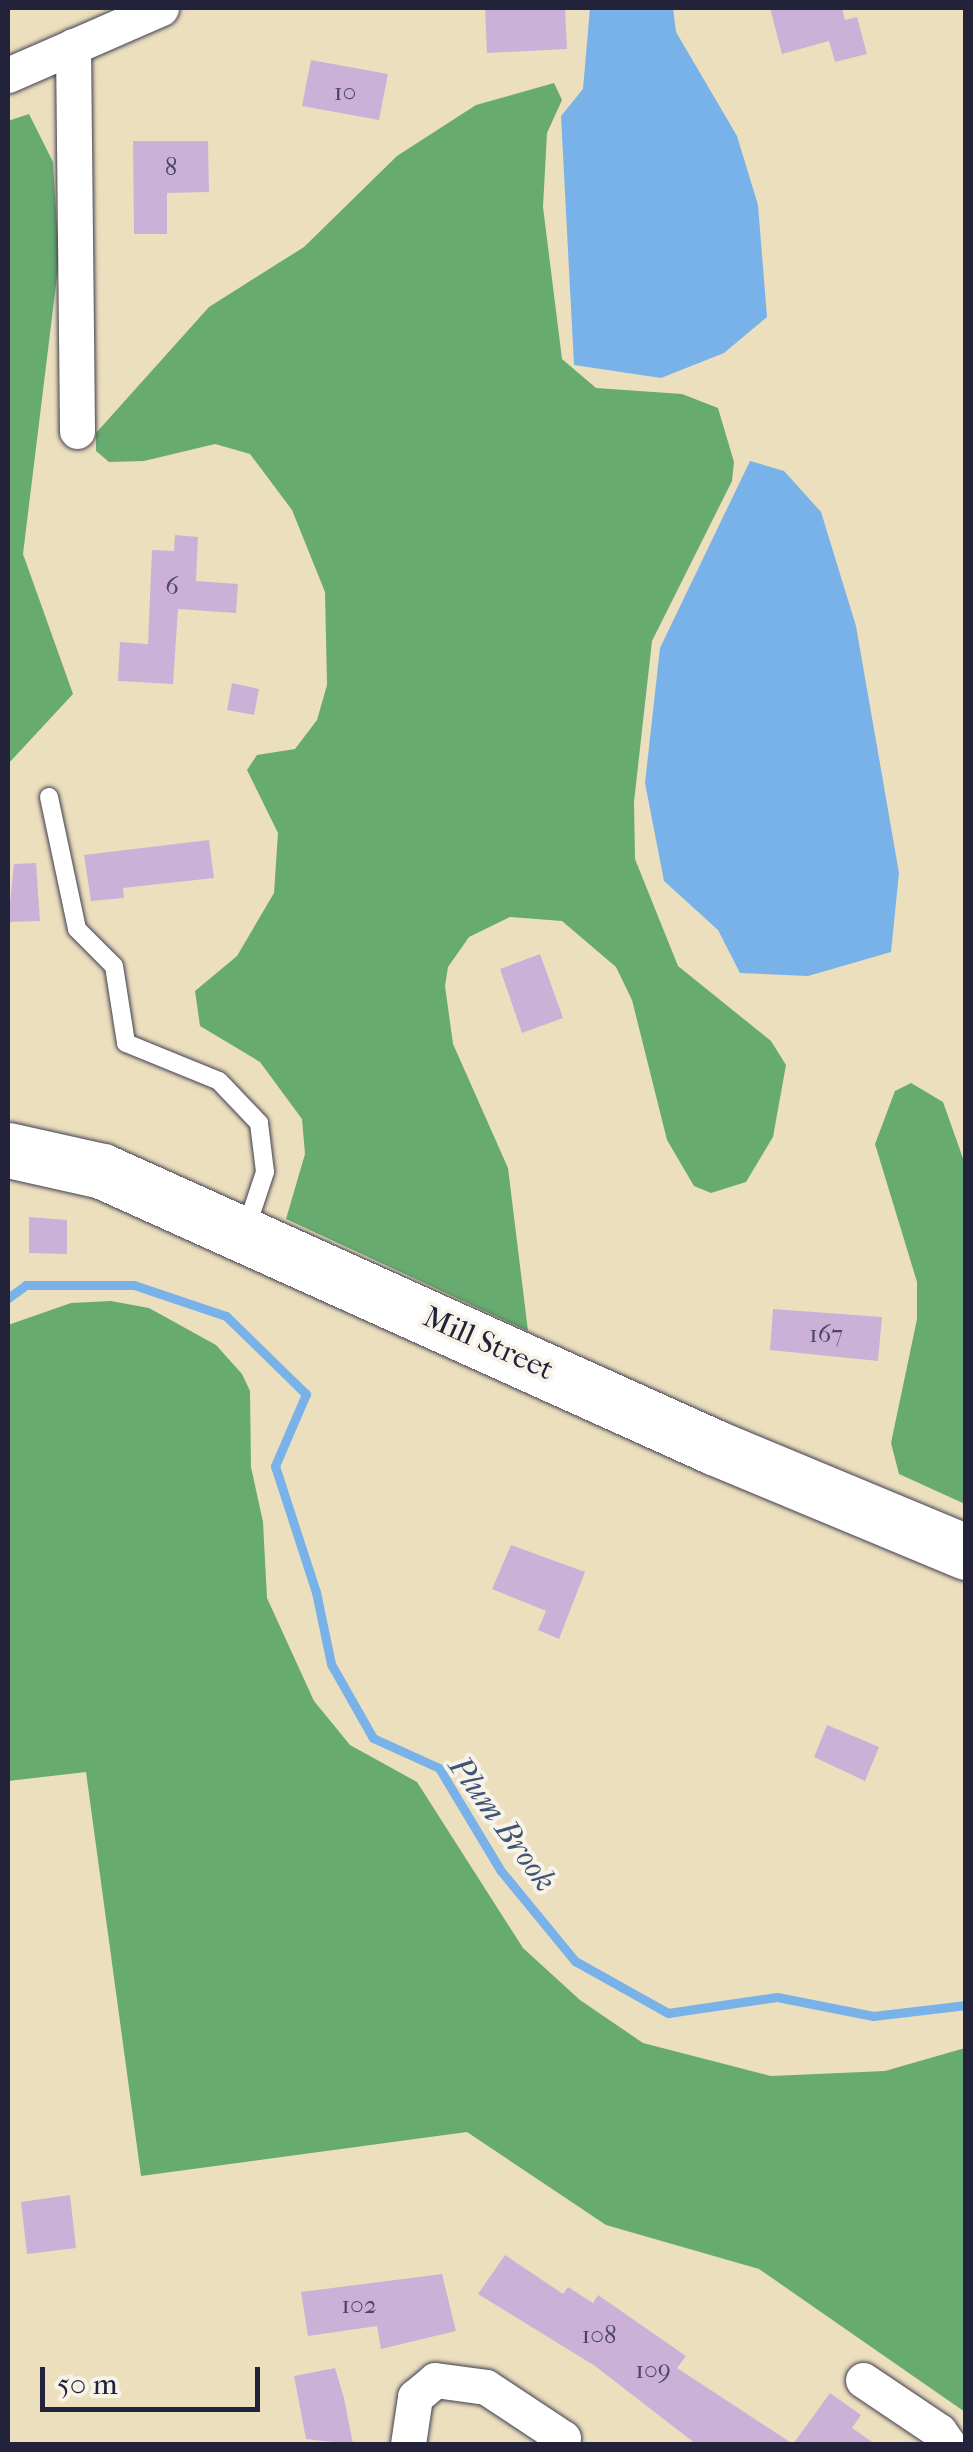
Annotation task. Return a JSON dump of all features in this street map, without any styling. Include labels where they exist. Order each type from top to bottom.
[{"type":"main road","name":"Mill Street","points":[[8,1150],[102,1171],[716,1448],[966,1552]]},
{"type":"street","points":[[8,75],[161,8]]},
{"type":"street","points":[[73,46],[77,431]]},
{"type":"street","points":[[408,2444],[416,2397],[435,2380],[486,2388],[564,2442]]},
{"type":"street","points":[[863,2380],[939,2430],[948,2444]]},
{"type":"lane","points":[[49,797],[78,929],[114,966],[126,1044],[219,1081],[259,1123],[265,1172],[244,1234]]},
{"type":"green space","points":[[554,83],[562,100],[547,133],[543,207],[562,359],[596,388],[682,394],[718,408],[734,462],[732,481],[652,641],[634,802],[635,859],[678,966],[771,1041],[786,1065],[773,1137],[746,1182],[711,1193],[694,1186],[667,1140],[632,1000],[616,967],[562,921],[510,917],[469,937],[448,967],[445,986],[453,1044],[508,1168],[528,1331],[286,1219],[305,1154],[302,1119],[260,1062],[200,1026],[195,991],[237,956],[274,893],[278,833],[247,770],[257,755],[295,749],[317,720],[327,685],[325,592],[292,510],[250,454],[215,444],[144,461],[109,462],[96,451],[96,433],[209,307],[304,247],[397,156],[476,105]]},
{"type":"green space","points":[[29,114],[53,162],[59,260],[23,554],[73,694],[8,764],[8,121]]},
{"type":"green space","points":[[911,1083],[943,1102],[965,1164],[965,1504],[899,1474],[891,1443],[917,1319],[917,1282],[875,1144],[895,1091]]},
{"type":"green space","points":[[111,1301],[149,1308],[216,1345],[242,1374],[250,1391],[251,1467],[263,1522],[267,1598],[314,1701],[350,1745],[417,1782],[523,1948],[580,2000],[643,2043],[771,2076],[885,2071],[965,2048],[965,2412],[759,2269],[606,2225],[467,2132],[141,2176],[86,1772],[8,1781],[8,1325],[71,1303]]},
{"type":"water","points":[[590,8],[673,8],[676,32],[737,136],[758,205],[767,317],[724,353],[661,378],[574,365],[561,116],[583,89]]},
{"type":"water","points":[[750,461],[784,471],[821,512],[856,626],[899,873],[891,952],[808,976],[740,973],[718,930],[664,881],[645,783],[660,648]]},
{"type":"building","points":[[485,8],[565,8],[567,49],[487,53]]},
{"type":"building","points":[[770,8],[842,8],[845,20],[857,17],[867,54],[835,62],[829,41],[782,54]]},
{"type":"building","points":[[311,60],[388,74],[379,120],[302,106]]},
{"type":"building","points":[[133,141],[208,141],[209,192],[167,193],[167,234],[134,234]]},
{"type":"building","points":[[175,535],[198,537],[196,581],[238,584],[236,613],[178,609],[173,684],[118,681],[120,642],[148,644],[152,550],[174,551]]},
{"type":"building","points":[[232,683],[259,689],[254,715],[227,710]]},
{"type":"building","points":[[209,840],[214,878],[123,888],[124,898],[91,901],[84,855]]},
{"type":"building","points":[[36,863],[40,921],[8,922],[14,864]]},
{"type":"building","points":[[540,954],[563,1018],[522,1033],[500,969]]},
{"type":"building","points":[[29,1217],[67,1220],[67,1254],[29,1253]]},
{"type":"building","points":[[773,1309],[882,1317],[878,1361],[770,1350]]},
{"type":"building","points":[[511,1545],[585,1572],[559,1639],[538,1630],[546,1611],[492,1589]]},
{"type":"building","points":[[827,1725],[879,1747],[865,1781],[814,1757]]},
{"type":"building","points":[[70,2195],[76,2248],[27,2254],[21,2202]]},
{"type":"building","points":[[505,2255],[563,2294],[568,2287],[593,2303],[598,2295],[686,2356],[677,2368],[793,2444],[696,2444],[595,2366],[478,2294]]},
{"type":"building","points":[[442,2274],[456,2331],[381,2349],[377,2326],[308,2336],[301,2292]]},
{"type":"building","points":[[335,2368],[353,2444],[306,2439],[294,2376]]},
{"type":"building","points":[[830,2393],[861,2415],[852,2428],[875,2444],[793,2444]]},
{"type":"waterway","name":"Plum Brook","points":[[8,1298],[26,1285],[134,1285],[226,1316],[306,1394],[275,1466],[316,1592],[331,1664],[373,1738],[439,1768],[501,1871],[575,1961],[668,2013],[777,1997],[873,2016],[966,2005]]}]
